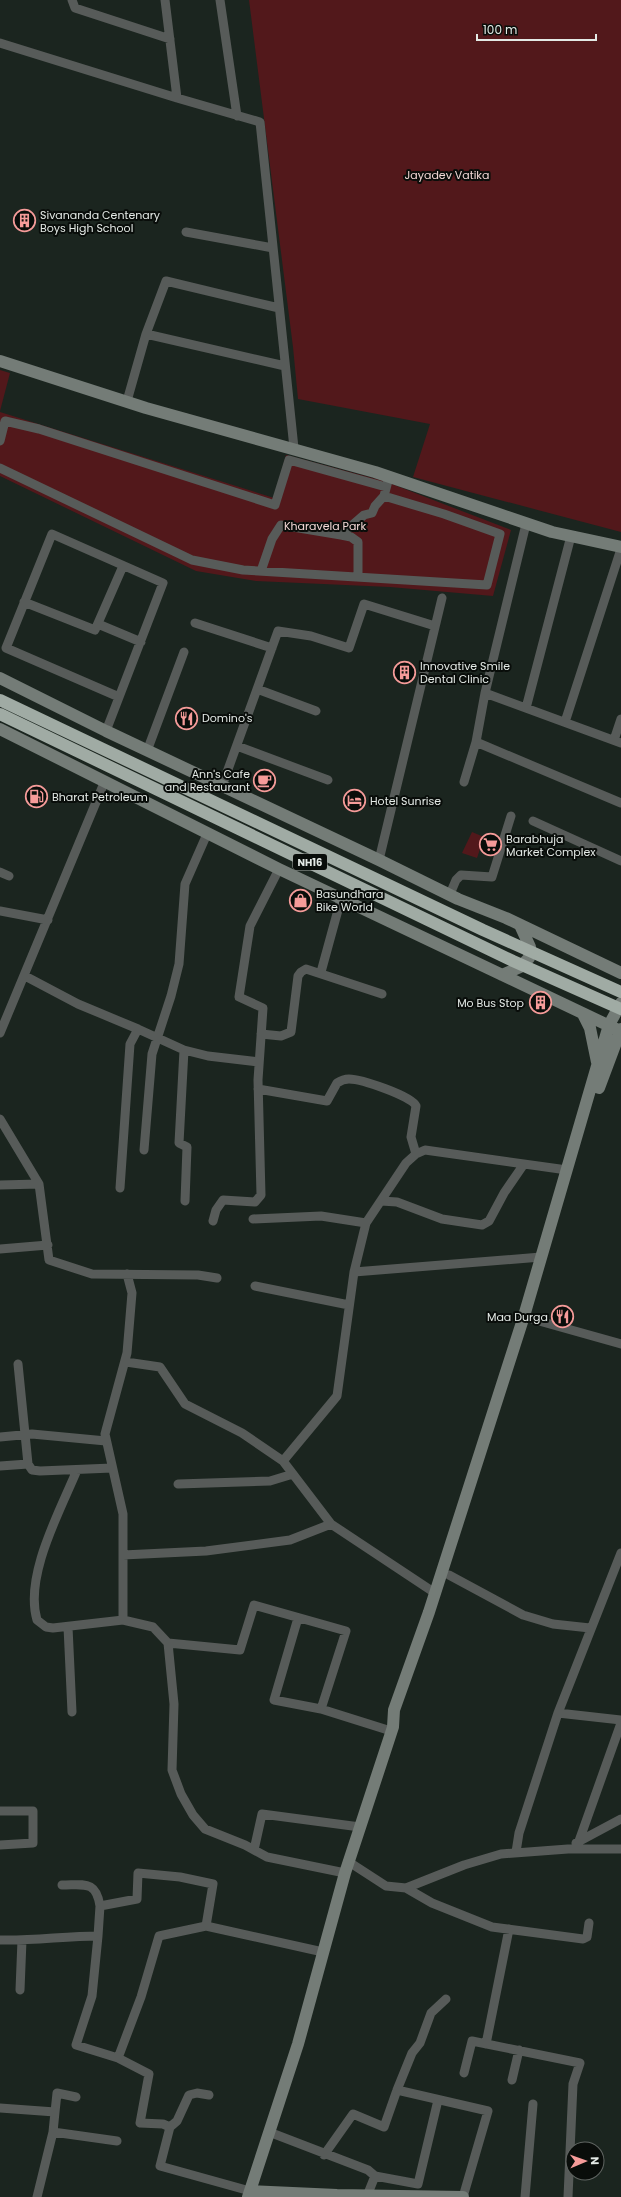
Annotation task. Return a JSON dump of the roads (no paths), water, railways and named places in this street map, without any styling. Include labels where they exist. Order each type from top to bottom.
[{"type":"highway","name":"NH16","points":[[0,700],[483,930],[621,992]]},
{"type":"highway","name":"NH16","points":[[0,714],[513,961],[621,1009]]},
{"type":"street","points":[[72,0],[74,8],[170,38]]},
{"type":"street","points":[[165,0],[177,98]]},
{"type":"street","points":[[220,0],[237,116]]},
{"type":"street","points":[[0,43],[260,122],[294,448]]},
{"type":"street","points":[[186,232],[273,248]]},
{"type":"street","points":[[127,402],[146,334],[166,281],[279,308]]},
{"type":"street","points":[[146,334],[285,366]]},
{"type":"street","points":[[0,361],[127,402],[294,448],[386,487],[444,514],[500,534],[487,585],[243,570],[192,560],[0,468]]},
{"type":"street","points":[[0,441],[5,421],[39,429],[275,505],[289,460],[386,487],[621,548],[565,722]]},
{"type":"street","points":[[341,535],[364,515],[372,513],[386,487]]},
{"type":"street","points":[[464,782],[476,742],[485,693],[526,524]]},
{"type":"street","points":[[261,571],[272,539],[281,525],[351,537],[358,542],[358,577]]},
{"type":"street","points":[[106,732],[163,583],[52,534],[6,648],[119,698]]},
{"type":"street","points":[[526,708],[571,536]]},
{"type":"street","points":[[24,602],[95,630],[124,566]]},
{"type":"street","points":[[379,860],[442,598]]},
{"type":"street","points":[[222,786],[278,631],[311,636],[349,648],[364,604],[435,626]]},
{"type":"street","points":[[195,623],[272,648]]},
{"type":"street","points":[[98,624],[141,642]]},
{"type":"street","points":[[147,751],[184,652]]},
{"type":"street","points":[[0,678],[106,732],[450,894],[520,925],[621,974]]},
{"type":"street","points":[[257,689],[316,711]]},
{"type":"street","points":[[485,693],[618,742],[621,719]]},
{"type":"street","points":[[0,730],[104,783],[341,899],[583,1014],[618,1029]]},
{"type":"street","points":[[476,742],[621,803]]},
{"type":"street","points":[[237,746],[328,780]]},
{"type":"street","points":[[0,1033],[104,783]]},
{"type":"street","points":[[450,894],[456,880],[461,875],[492,877],[511,816]]},
{"type":"street","points":[[533,822],[621,861]]},
{"type":"street","points":[[144,1150],[152,1054],[171,996],[178,964],[185,884],[207,834]]},
{"type":"street","points":[[213,1221],[216,1210],[223,1200],[255,1202],[261,1195],[258,1089],[263,1008],[239,996],[250,926],[279,869]]},
{"type":"street","points":[[321,972],[341,899]]},
{"type":"street","points":[[0,911],[48,920]]},
{"type":"street","points":[[502,975],[520,967],[529,958],[530,947],[520,925]]},
{"type":"street","points":[[606,966],[621,963]]},
{"type":"street","points":[[261,1034],[286,1035],[291,1032],[298,976],[306,969],[321,972],[382,994]]},
{"type":"street","points":[[25,976],[78,1004],[138,1028],[184,1050],[208,1056],[259,1062]]},
{"type":"street","points":[[251,2194],[269,2132],[298,2044],[347,1868],[392,1729],[394,1710],[435,1593],[459,1531],[532,1319],[577,1148],[602,1065],[618,1029],[621,1003]]},
{"type":"street","points":[[583,1014],[590,1028],[602,1065]]},
{"type":"street","points":[[120,1188],[130,1044],[138,1028]]},
{"type":"street","points":[[184,1050],[179,1143],[187,1147],[186,1201]]},
{"type":"street","points":[[602,1065],[621,1053]]},
{"type":"street","points":[[258,1089],[327,1101],[337,1083],[349,1079],[369,1083],[411,1099],[416,1106],[411,1137],[416,1154]]},
{"type":"street","points":[[0,1119],[39,1184],[49,1260],[92,1274],[198,1275],[217,1278]]},
{"type":"street","points":[[392,1729],[402,1713],[449,1575],[459,1531],[567,1170],[577,1148]]},
{"type":"street","points":[[283,1461],[337,1396],[354,1272],[366,1223],[406,1163],[416,1154],[425,1150],[567,1170]]},
{"type":"street","points":[[380,1200],[397,1202],[442,1219],[482,1225],[489,1221],[504,1193],[524,1164]]},
{"type":"street","points":[[0,1185],[39,1184]]},
{"type":"street","points":[[253,1219],[321,1216],[366,1223]]},
{"type":"street","points":[[0,1249],[48,1245]]},
{"type":"street","points":[[354,1272],[541,1257]]},
{"type":"street","points":[[123,1620],[122,1514],[105,1434],[126,1362],[132,1293],[127,1274]]},
{"type":"street","points":[[254,1286],[349,1305]]},
{"type":"street","points":[[532,1319],[621,1344]]},
{"type":"street","points":[[126,1362],[160,1367],[185,1404],[242,1433],[283,1461],[331,1524],[435,1593]]},
{"type":"street","points":[[18,1364],[28,1464],[32,1470],[40,1472],[112,1468]]},
{"type":"street","points":[[0,1436],[25,1435],[106,1441]]},
{"type":"street","points":[[0,1466],[28,1464]]},
{"type":"street","points":[[77,1470],[38,1564],[35,1580],[34,1607],[37,1620],[46,1627],[68,1627],[123,1620],[153,1627],[168,1643],[174,1704],[172,1770],[181,1794],[193,1815],[205,1829],[254,1850],[268,1858],[347,1868],[386,1886],[406,1888],[438,1906],[492,1927],[583,1939],[587,1937],[589,1923]]},
{"type":"street","points":[[178,1484],[270,1481],[293,1474]]},
{"type":"street","points":[[123,1555],[206,1551],[290,1540],[331,1524]]},
{"type":"street","points":[[516,1852],[519,1834],[558,1713],[621,1552]]},
{"type":"street","points":[[449,1575],[523,1615],[553,1624],[590,1628]]},
{"type":"street","points":[[168,1643],[240,1650],[254,1605],[346,1631],[321,1709]]},
{"type":"street","points":[[298,1618],[274,1700],[321,1709],[392,1729]]},
{"type":"street","points":[[68,1627],[72,1712]]},
{"type":"street","points":[[558,1713],[621,1721],[579,1841]]},
{"type":"street","points":[[0,1811],[33,1810],[32,1844],[0,1845]]},
{"type":"street","points":[[254,1850],[262,1814],[360,1827]]},
{"type":"street","points":[[568,1849],[579,1841],[621,1819]]},
{"type":"street","points":[[406,1888],[464,1865],[501,1854],[568,1849],[621,1850]]},
{"type":"street","points":[[100,1906],[137,1899],[138,1873],[180,1877],[213,1884],[206,1926]]},
{"type":"street","points":[[62,1885],[88,1885],[94,1888],[98,1894],[100,1906],[92,1996],[76,2045],[118,2058],[149,2074],[140,2123],[163,2124],[170,2127]]},
{"type":"street","points":[[118,2058],[141,1997],[159,1936],[206,1926],[323,1952]]},
{"type":"street","points":[[486,2044],[509,1929]]},
{"type":"street","points":[[0,1940],[22,1940],[66,1936],[98,1936]]},
{"type":"street","points":[[20,1990],[22,1940]]},
{"type":"street","points":[[324,2155],[353,2114],[384,2127],[397,2090],[412,2054],[420,2043],[431,2013],[446,1999]]},
{"type":"street","points":[[464,2073],[472,2041],[580,2063],[573,2084],[568,2197]]},
{"type":"street","points":[[512,2080],[519,2050]]},
{"type":"street","points":[[209,2095],[197,2093],[189,2095],[179,2118],[170,2127],[160,2166],[251,2194],[463,2197],[488,2111],[397,2090]]},
{"type":"street","points":[[37,2197],[53,2132],[57,2093],[76,2097]]},
{"type":"street","points":[[269,2132],[324,2155],[368,2170],[375,2176],[418,2184],[438,2100]]},
{"type":"street","points":[[525,2197],[533,2104]]},
{"type":"street","points":[[0,2108],[55,2112]]},
{"type":"street","points":[[53,2132],[117,2141]]},
{"type":"street","points":[[367,2196],[375,2176]]},
{"type":"place","name":"Sivananda Centenary Boys High School","points":[[25,221]]},
{"type":"place","name":"Innovative Smile Dental Clinic","points":[[404,672]]},
{"type":"place","name":"Domino's","points":[[186,718]]},
{"type":"place","name":"Ann's Cafe and Restaurant","points":[[265,780]]},
{"type":"place","name":"Bharat Petroleum","points":[[37,797]]},
{"type":"place","name":"Hotel Sunrise","points":[[354,801]]},
{"type":"place","name":"Barabhuja Market Complex","points":[[490,845]]},
{"type":"place","name":"Basundhara Bike World","points":[[300,900]]},
{"type":"place","name":"Mo Bus Stop","points":[[540,1003]]},
{"type":"place","name":"Maa Durga","points":[[563,1317]]},
{"type":"park label","name":"Jayadev Vatika","points":[[447,175]]},
{"type":"park label","name":"Kharavela Park","points":[[325,526]]}]
